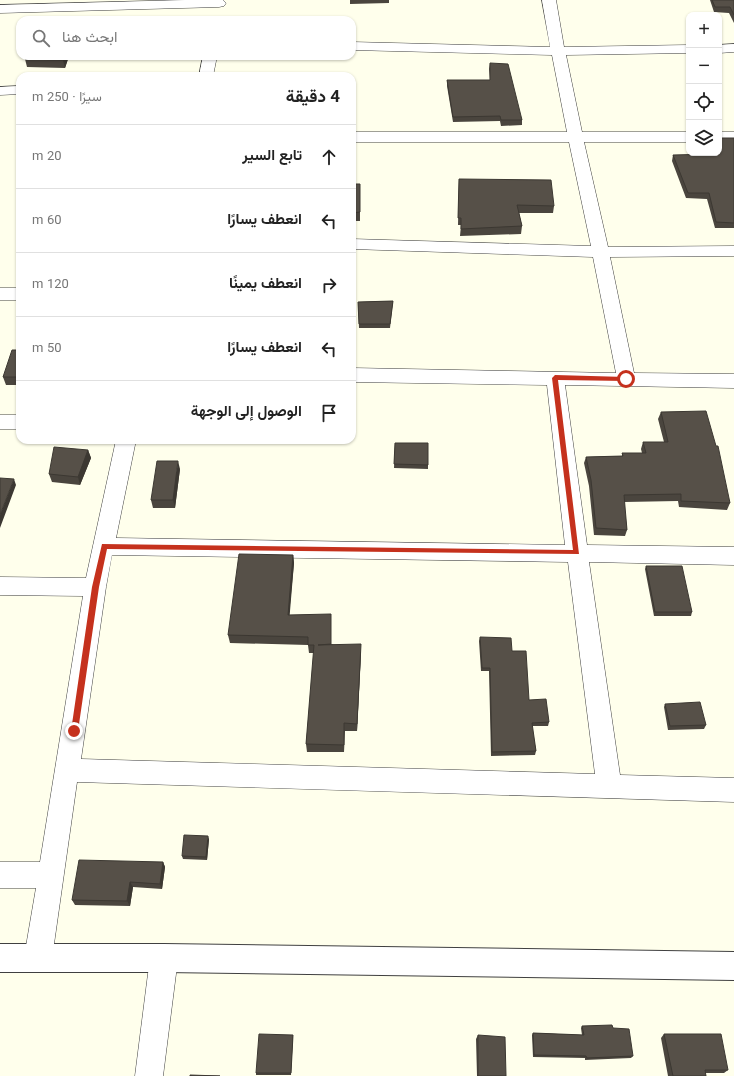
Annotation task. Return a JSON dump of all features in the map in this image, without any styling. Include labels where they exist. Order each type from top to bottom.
[{"type":"street","points":[[549,0],[575,137],[626,379]]},
{"type":"street","points":[[0,10],[218,6]]},
{"type":"street","points":[[356,46],[558,51],[686,49]]},
{"type":"street","points":[[722,49],[734,48]]},
{"type":"street","points":[[207,72],[209,60]]},
{"type":"street","points":[[356,137],[686,137]]},
{"type":"street","points":[[722,137],[734,137]]},
{"type":"street","points":[[356,244],[600,252],[734,251]]},
{"type":"street","points":[[0,294],[16,294]]},
{"type":"street","points":[[356,375],[734,381]]},
{"type":"street","points":[[555,378],[608,786]]},
{"type":"street","points":[[0,422],[16,422]]},
{"type":"street","points":[[38,958],[95,587],[125,444]]},
{"type":"street","points":[[104,546],[734,556]]},
{"type":"street","points":[[0,586],[95,587]]},
{"type":"street","points":[[68,770],[734,790]]},
{"type":"street","points":[[0,875],[51,875]]},
{"type":"street","points":[[0,958],[164,958],[734,966]]},
{"type":"street","points":[[148,1076],[164,958]]},
{"type":"building","points":[[712,0],[734,0],[734,15],[730,7],[715,7]]},
{"type":"building","points":[[490,63],[508,64],[522,120],[501,120],[500,116],[453,117],[447,80],[490,80]]},
{"type":"building","points":[[722,138],[734,138],[734,223],[716,222],[709,193],[688,193],[673,155],[722,156]]},
{"type":"building","points":[[459,179],[551,180],[554,206],[517,205],[522,226],[461,229],[461,218],[458,218]]},
{"type":"building","points":[[356,184],[360,184],[360,212],[356,212]]},
{"type":"building","points":[[393,301],[390,324],[359,324],[358,302]]},
{"type":"building","points":[[12,350],[16,350],[16,377],[3,377]]},
{"type":"building","points":[[706,411],[716,446],[718,446],[730,503],[681,501],[681,494],[624,495],[627,530],[596,528],[591,480],[586,457],[623,456],[622,453],[646,453],[643,442],[668,442],[661,412]]},
{"type":"building","points":[[395,443],[428,443],[428,465],[394,464]]},
{"type":"building","points":[[54,447],[88,450],[78,477],[49,474]]},
{"type":"building","points":[[157,461],[178,461],[173,500],[151,500]]},
{"type":"building","points":[[0,478],[14,479],[0,515]]},
{"type":"building","points":[[239,554],[293,555],[288,615],[331,614],[331,644],[318,645],[361,644],[357,724],[344,723],[344,745],[306,744],[314,645],[308,645],[308,637],[228,635]]},
{"type":"building","points":[[646,566],[682,566],[692,612],[655,612]]},
{"type":"building","points":[[480,637],[511,638],[512,651],[526,651],[529,700],[546,699],[549,722],[532,723],[536,751],[492,752],[490,668],[482,668]]},
{"type":"building","points":[[700,702],[706,725],[670,726],[665,704]]},
{"type":"building","points":[[184,835],[208,836],[206,857],[182,856]]},
{"type":"building","points":[[79,860],[163,862],[160,884],[130,882],[127,901],[72,900]]},
{"type":"building","points":[[612,1025],[613,1028],[629,1029],[633,1056],[587,1058],[586,1056],[534,1055],[533,1033],[584,1035],[582,1026]]},
{"type":"building","points":[[259,1034],[293,1035],[291,1073],[256,1073]]},
{"type":"building","points":[[664,1034],[721,1034],[728,1070],[705,1070],[706,1076],[673,1076]]},
{"type":"building","points":[[478,1035],[505,1037],[506,1076],[478,1076]]},
{"type":"building","points":[[190,1075],[220,1076],[190,1076]]},
{"type":"route","points":[[74,731],[95,587],[104,546],[577,553],[555,378],[626,379]]}]
